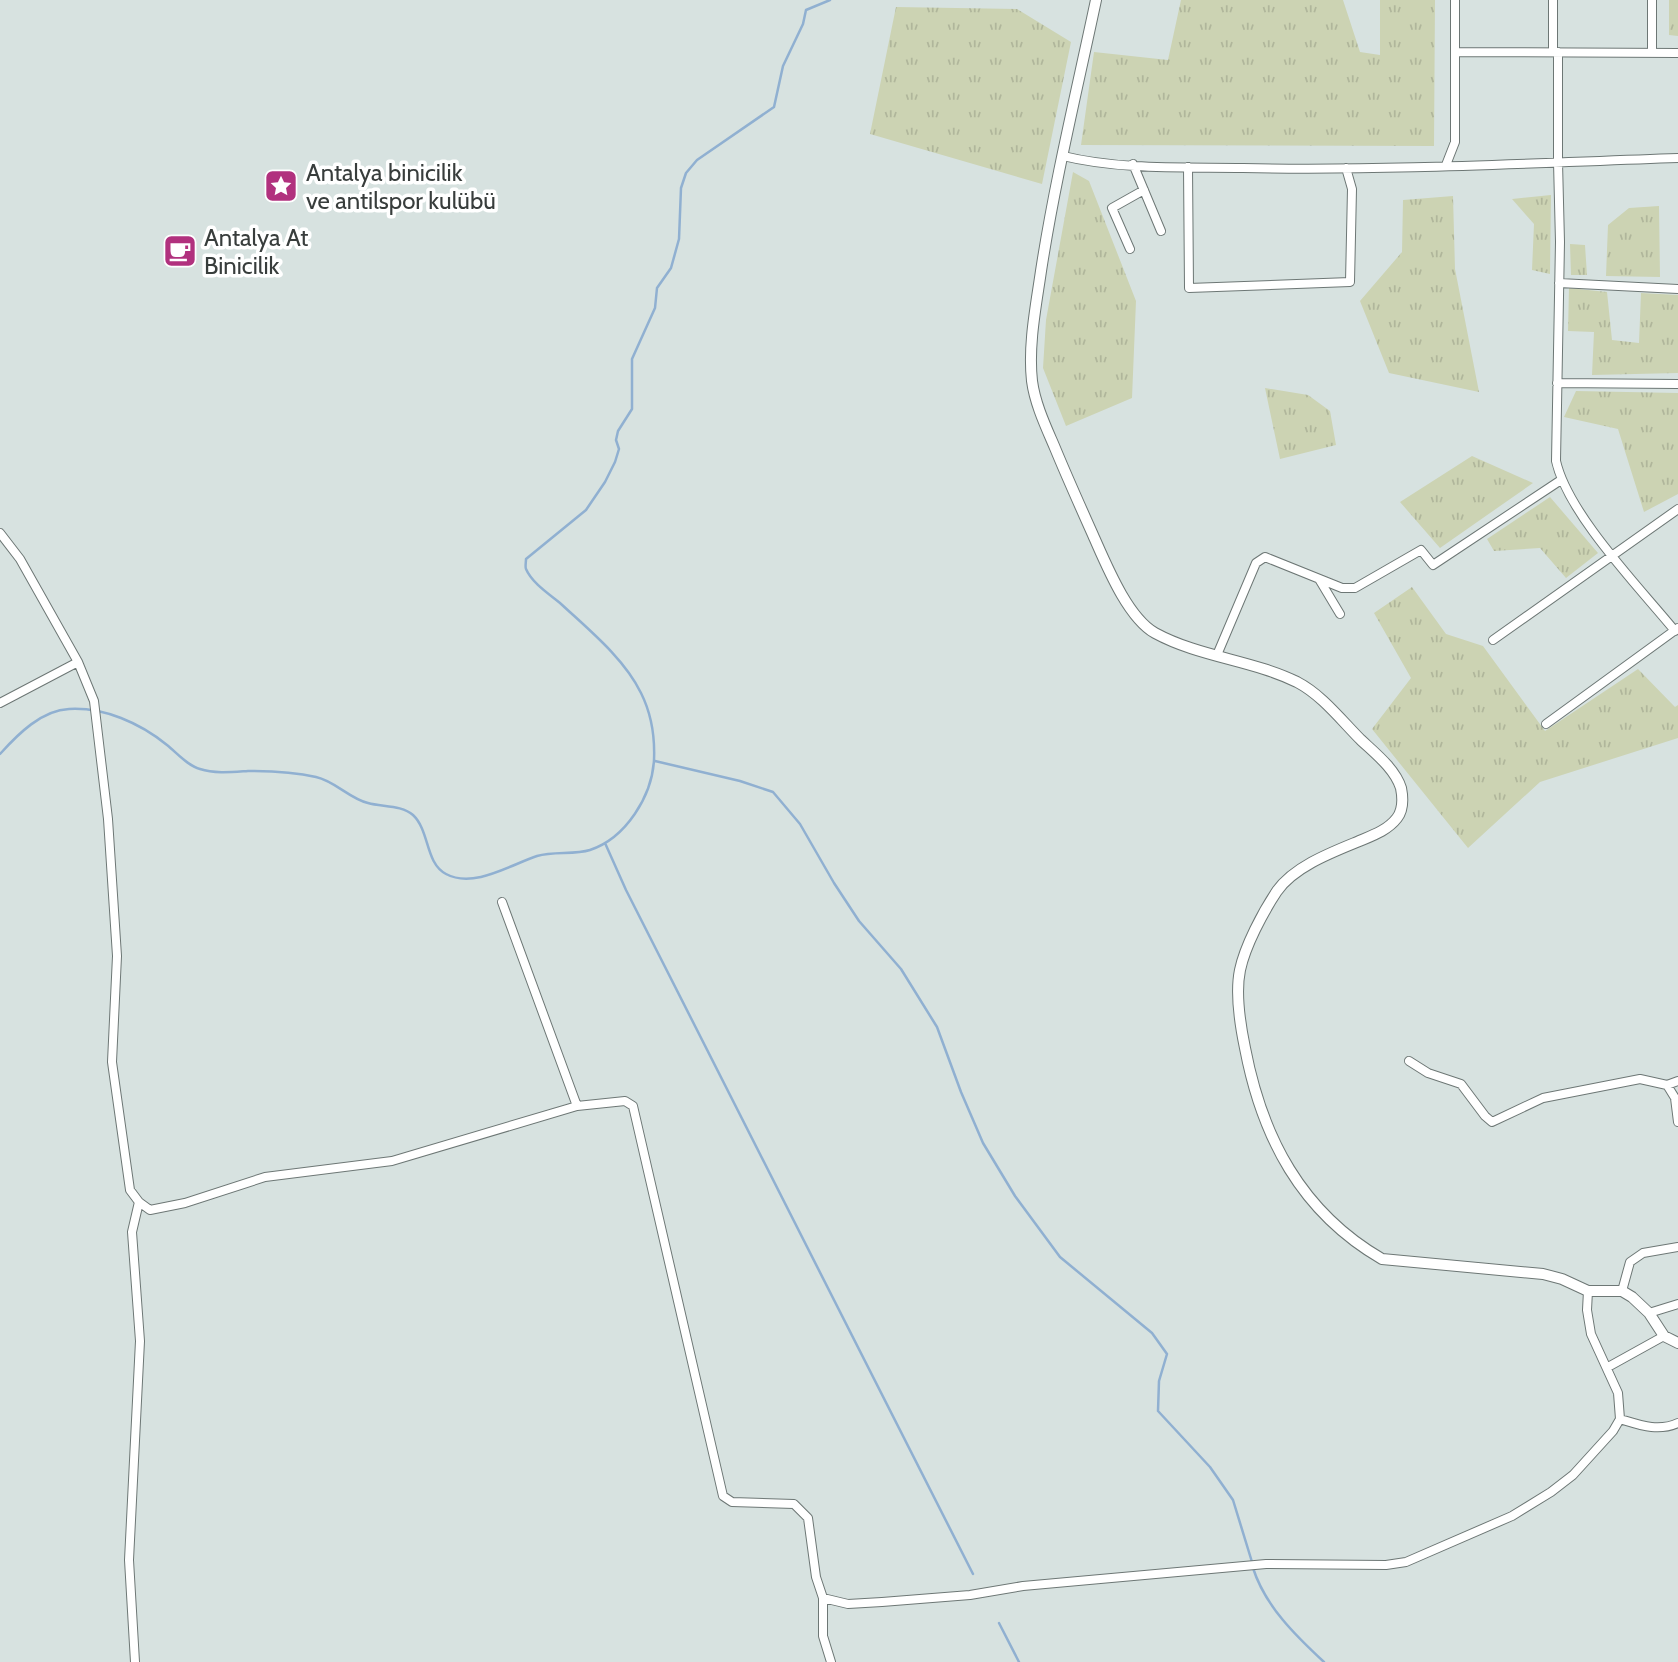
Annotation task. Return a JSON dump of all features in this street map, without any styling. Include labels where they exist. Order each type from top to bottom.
[{"type":"street","points":[[1096,0],[1046,238],[1033,337],[1032,380],[1039,408],[1100,552],[1129,607],[1151,631],[1264,669],[1298,683],[1318,696],[1388,766],[1400,784],[1403,800],[1399,816],[1384,830],[1340,849],[1292,876],[1278,890],[1250,941],[1241,967],[1239,983],[1241,1028],[1251,1082],[1261,1113],[1296,1182],[1335,1225],[1363,1248],[1382,1259],[1543,1274],[1588,1291],[1622,1291],[1649,1313],[1664,1336],[1678,1343]]},
{"type":"street","points":[[1446,165],[1455,142],[1455,0]]},
{"type":"street","points":[[1546,724],[1676,630],[1613,556],[1572,502],[1561,480],[1556,461],[1559,283],[1553,0]]},
{"type":"street","points":[[1652,0],[1652,52]]},
{"type":"street","points":[[1456,52],[1678,53]]},
{"type":"street","points":[[1063,156],[1086,162],[1188,167],[1346,168],[1678,158]]},
{"type":"street","points":[[1133,164],[1161,231]]},
{"type":"street","points":[[1188,167],[1189,288],[1350,282],[1352,189],[1346,168]]},
{"type":"street","points":[[1130,249],[1112,208],[1144,190]]},
{"type":"street","points":[[1559,283],[1678,289]]},
{"type":"street","points":[[1557,383],[1678,384]]},
{"type":"street","points":[[1217,655],[1256,563],[1265,557],[1342,588],[1355,588],[1421,550],[1433,565],[1561,480]]},
{"type":"street","points":[[1493,640],[1678,509]]},
{"type":"street","points":[[0,533],[20,559],[78,662],[94,701],[108,819],[117,956],[112,1062],[130,1190],[139,1202],[150,1210],[185,1203],[265,1177],[392,1161],[577,1106],[625,1101],[633,1106],[723,1496],[732,1502],[794,1504],[808,1518],[816,1577],[823,1598],[823,1636],[831,1662]]},
{"type":"street","points":[[1319,579],[1340,614]]},
{"type":"street","points":[[0,703],[78,662]]},
{"type":"street","points":[[502,902],[577,1106]]},
{"type":"street","points":[[1409,1061],[1428,1073],[1461,1084],[1492,1122],[1544,1098],[1640,1079],[1667,1085],[1678,1081]]},
{"type":"street","points":[[1667,1085],[1675,1098],[1678,1122]]},
{"type":"street","points":[[135,1662],[129,1560],[140,1341],[132,1232],[139,1202]]},
{"type":"street","points":[[1622,1291],[1630,1262],[1643,1253],[1678,1247]]},
{"type":"street","points":[[823,1598],[848,1604],[895,1601],[1266,1563],[1386,1565],[1406,1562],[1512,1516],[1551,1492],[1583,1466],[1613,1431],[1620,1419],[1618,1392],[1591,1334],[1587,1310],[1588,1291]]},
{"type":"street","points":[[1649,1313],[1678,1304]]},
{"type":"street","points":[[1608,1367],[1664,1336]]},
{"type":"street","points":[[1620,1419],[1649,1428],[1670,1427],[1678,1423]]},
{"type":"green space","points":[[1181,0],[1343,0],[1360,52],[1380,55],[1380,0],[1435,0],[1434,146],[1081,145],[1094,52],[1168,60]]},
{"type":"green space","points":[[1669,0],[1678,0],[1678,36],[1669,35]]},
{"type":"green space","points":[[896,7],[1017,9],[1071,42],[1042,184],[870,134]]},
{"type":"green space","points":[[1073,172],[1089,181],[1136,301],[1132,398],[1066,426],[1043,368],[1046,320]]},
{"type":"green space","points":[[1551,195],[1550,274],[1532,270],[1534,224],[1512,199]]},
{"type":"green space","points":[[1453,196],[1455,269],[1479,392],[1389,373],[1360,301],[1402,252],[1403,200]]},
{"type":"green space","points":[[1659,206],[1660,277],[1606,276],[1608,225],[1629,208]]},
{"type":"green space","points":[[1570,244],[1585,245],[1587,275],[1571,275]]},
{"type":"green space","points":[[1569,288],[1607,292],[1612,340],[1639,343],[1641,293],[1678,295],[1678,373],[1592,375],[1594,332],[1568,331]]},
{"type":"green space","points":[[1265,388],[1308,395],[1330,411],[1336,445],[1280,459]]},
{"type":"green space","points":[[1576,391],[1678,393],[1678,494],[1644,512],[1618,429],[1564,417]]},
{"type":"green space","points":[[1472,456],[1533,483],[1440,548],[1400,502]]},
{"type":"green space","points":[[1550,497],[1598,553],[1566,578],[1540,548],[1494,551],[1487,539]]},
{"type":"green space","points":[[1412,587],[1446,634],[1483,646],[1545,731],[1638,669],[1675,707],[1678,705],[1678,738],[1540,782],[1468,848],[1372,729],[1411,678],[1374,613]]},
{"type":"waterway","points":[[0,754],[40,718],[59,710],[82,709],[108,714],[133,723],[187,762],[206,771],[282,772],[316,777],[330,782],[361,801],[408,812],[422,829],[439,869],[457,878],[469,879],[493,874],[537,856],[590,850],[615,836],[635,814],[652,774],[654,743],[647,709],[641,693],[625,668],[593,634],[532,579],[526,568],[526,559],[586,510],[615,462],[619,449],[616,440],[618,431],[632,409],[632,359],[655,308],[657,288],[671,268],[679,239],[681,188],[686,173],[697,160],[774,107],[783,66],[803,24],[806,10],[830,0]]},
{"type":"waterway","points":[[655,761],[740,781],[773,792],[800,824],[859,921],[901,969],[937,1027],[983,1143],[1015,1196],[1060,1257],[1152,1333],[1167,1354],[1159,1381],[1158,1411],[1210,1467],[1233,1500],[1252,1562]]},
{"type":"waterway","points":[[605,843],[626,890],[973,1574]]},
{"type":"waterway","points":[[1253,1568],[1273,1608],[1324,1662]]},
{"type":"waterway","points":[[999,1623],[1019,1662]]},
{"type":"place","name":"Antalya binicilik ve antilspor kulübü","points":[[281,186]]},
{"type":"place","name":"Antalya At Binicilik","points":[[180,251]]}]
